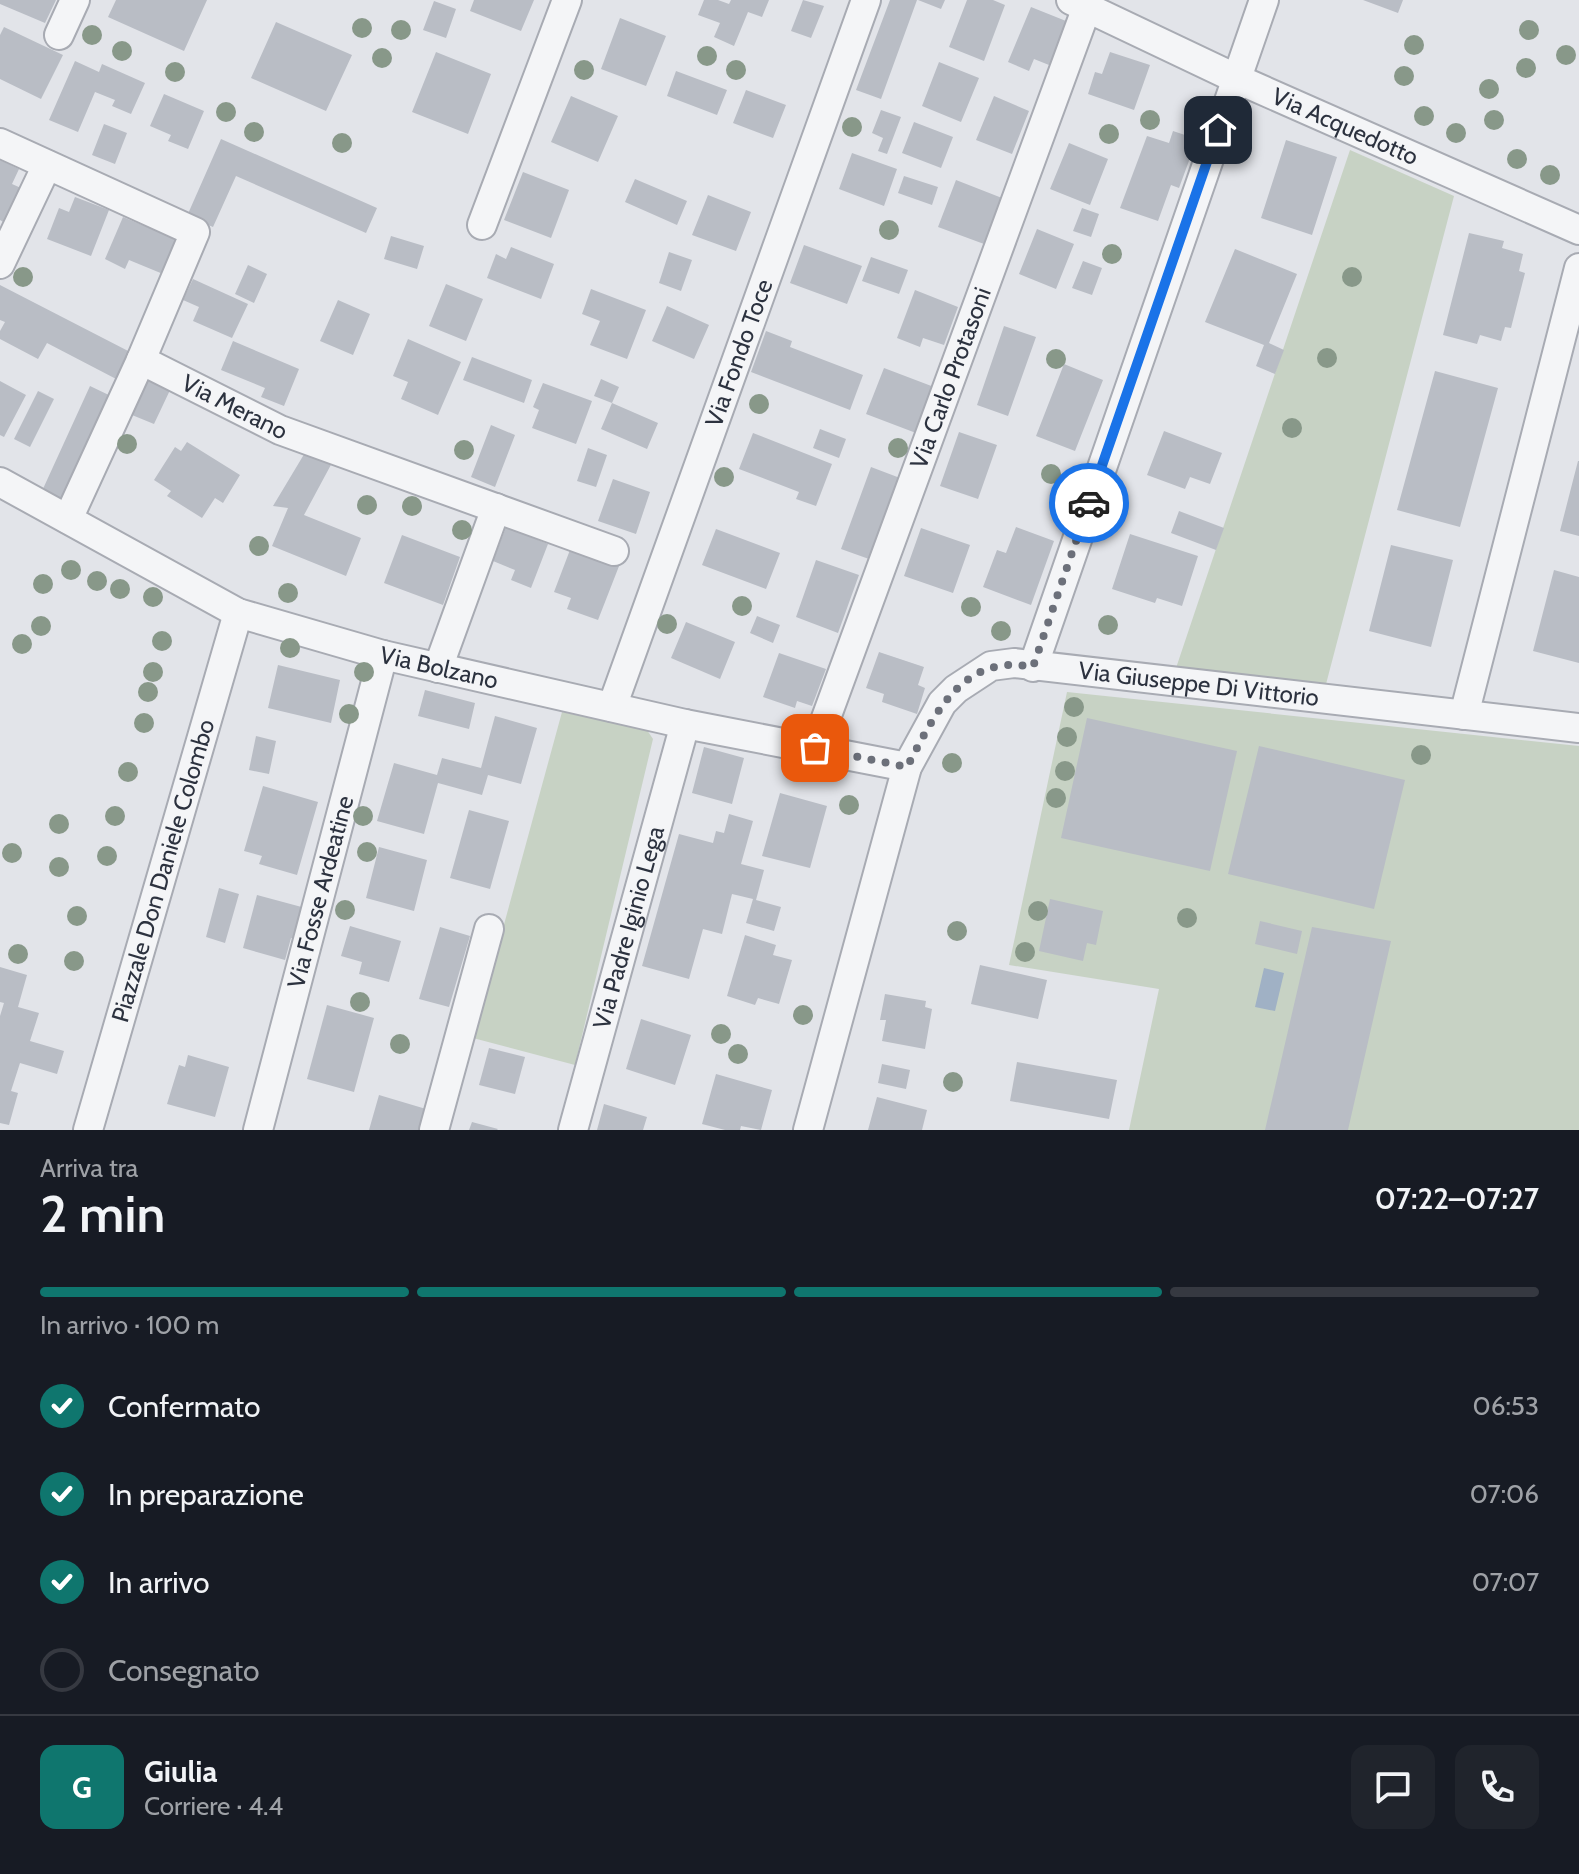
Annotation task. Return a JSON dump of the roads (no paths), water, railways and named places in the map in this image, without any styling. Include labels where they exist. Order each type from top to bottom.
[{"type":"street","points":[[59,35],[75,0]]},
{"type":"street","points":[[482,225],[567,0]]},
{"type":"street","name":"Via Fondo Toce","points":[[612,707],[866,0]]},
{"type":"street","points":[[1033,667],[1264,0]]},
{"type":"street","name":"Via Acquedotto","points":[[1091,5],[1235,78],[1579,230]]},
{"type":"street","name":"Via Carlo Protasoni","points":[[815,748],[1091,5]]},
{"type":"street","points":[[0,143],[195,232],[141,360],[68,519]]},
{"type":"street","points":[[0,264],[47,165]]},
{"type":"street","points":[[1464,715],[1579,268]]},
{"type":"street","name":"Via Merano","points":[[141,360],[280,430],[614,551]]},
{"type":"street","name":"Via Bolzano","points":[[0,482],[238,613],[438,668],[685,724],[907,767]]},
{"type":"street","points":[[438,668],[496,508]]},
{"type":"street","name":"Piazzale Don Daniele Colombo","points":[[88,1130],[238,613]]},
{"type":"street","name":"Via Fosse Ardeatine","points":[[258,1130],[383,655]]},
{"type":"street","name":"Via Giuseppe Di Vittorio","points":[[808,1130],[907,767],[942,703],[969,679],[991,666],[1014,663],[1579,728]]},
{"type":"street","name":"Via Padre Iginio Lega","points":[[573,1130],[685,724]]},
{"type":"street","points":[[434,1130],[489,929]]},
{"type":"water","points":[[1264,968],[1284,973],[1275,1011],[1255,1007]]}]
